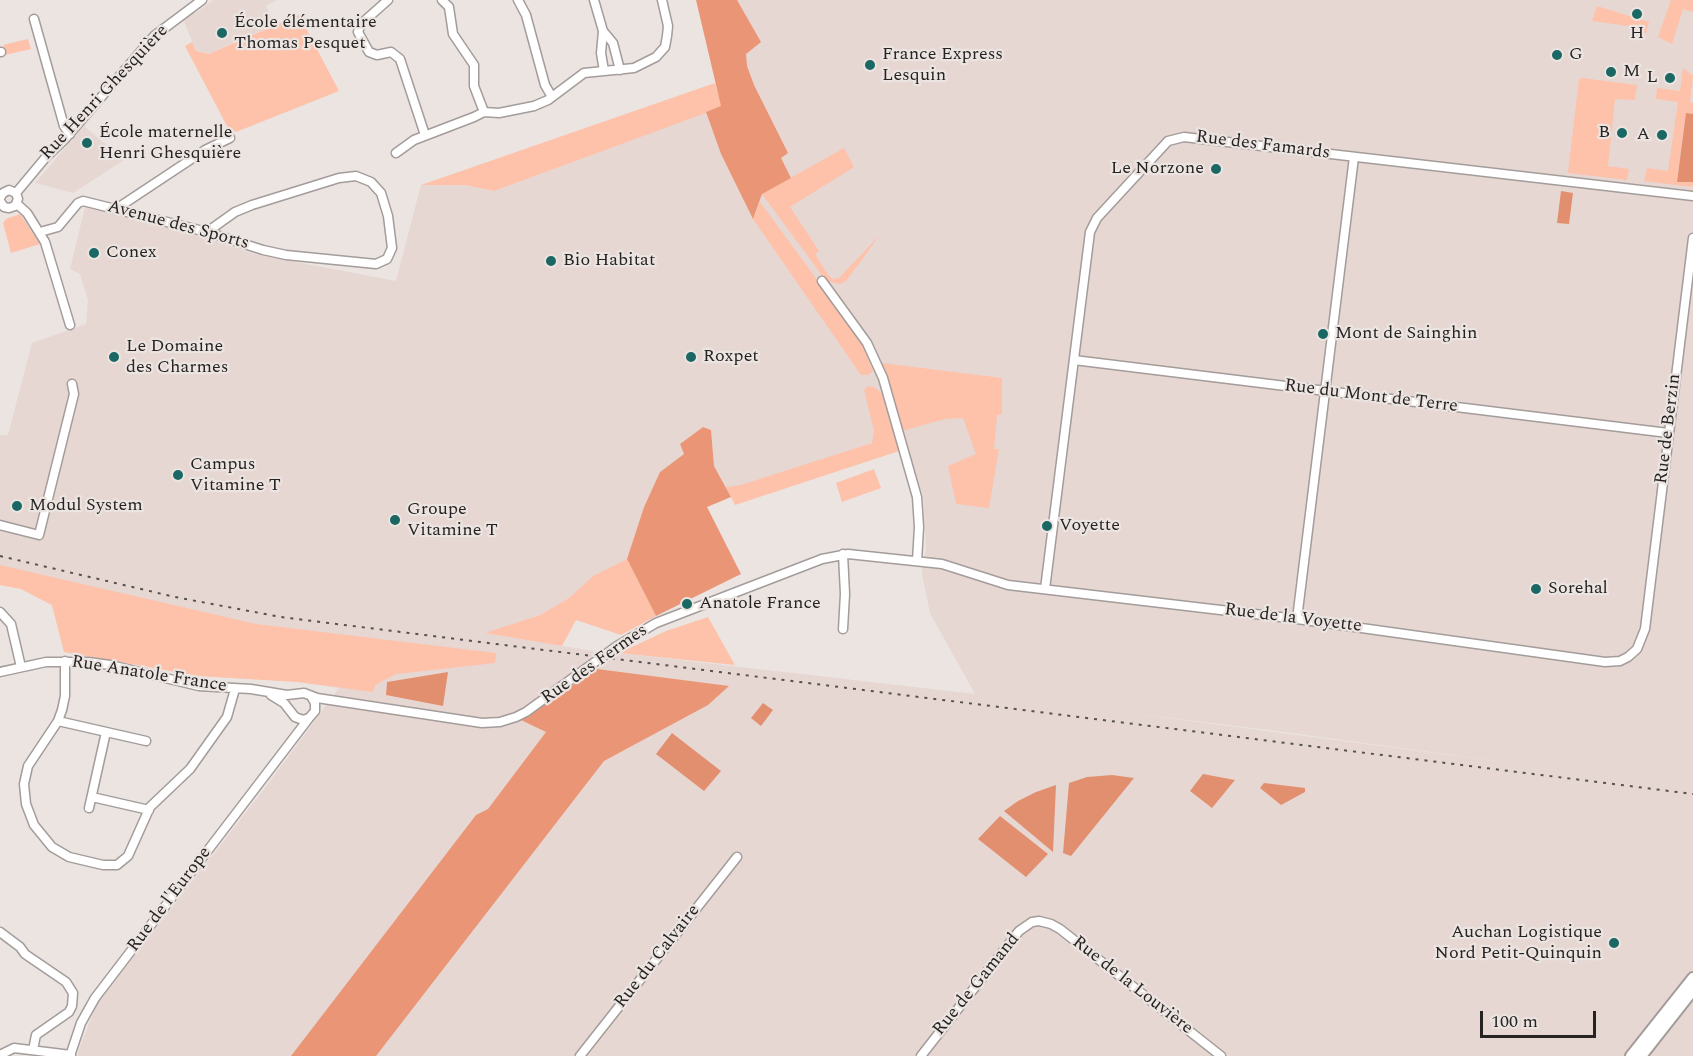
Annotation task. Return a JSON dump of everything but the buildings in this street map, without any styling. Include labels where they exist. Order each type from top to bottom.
[{"type":"main road","points":[[1631,1056],[1693,978]]},
{"type":"main road","points":[[1641,1056],[1693,990]]},
{"type":"street","name":"Rue Henri Ghesquière","points":[[16,193],[154,36],[202,0]]},
{"type":"street","points":[[388,0],[361,24],[358,32],[369,52],[376,55],[391,52],[400,59],[425,135]]},
{"type":"street","points":[[442,0],[449,7],[453,34],[474,65],[474,86],[484,112]]},
{"type":"street","points":[[518,0],[526,15],[545,85],[552,98]]},
{"type":"street","points":[[594,0],[603,31],[601,52],[604,70]]},
{"type":"street","points":[[396,153],[410,142],[425,135],[484,112],[499,113],[540,104],[552,98],[584,73],[638,67],[656,57],[663,51],[668,26],[662,0]]},
{"type":"street","points":[[34,19],[64,126],[70,134]]},
{"type":"street","points":[[603,31],[613,43],[620,70]]},
{"type":"street","name":"Rue des Famards","points":[[1045,589],[1090,232],[1097,218],[1162,145],[1184,137],[1693,196]]},
{"type":"street","points":[[116,208],[205,150],[230,138]]},
{"type":"street","points":[[1297,619],[1354,157]]},
{"type":"street","name":"Avenue des Sports","points":[[40,232],[58,227],[81,201],[207,232],[270,252],[365,264],[380,263],[387,259],[392,248],[385,203],[378,189],[371,182],[356,176],[339,178],[252,205],[235,212],[207,232]]},
{"type":"street","points":[[11,190],[16,193],[17,204],[13,208],[2,199],[11,190]]},
{"type":"street","points":[[17,204],[27,213],[47,247],[70,325]]},
{"type":"street","name":"Rue de Berzin","points":[[1646,620],[1693,238]]},
{"type":"street","points":[[822,281],[867,343],[883,378],[917,497],[919,527],[916,561]]},
{"type":"street","name":"Rue du Mont de Terre","points":[[1074,360],[1668,433]]},
{"type":"street","points":[[0,525],[39,535],[74,394],[72,384]]},
{"type":"street","points":[[843,554],[845,594],[843,630]]},
{"type":"street","name":"Rue des Fermes","points":[[310,696],[482,723],[506,721],[526,712],[617,646],[656,623],[822,559],[843,554],[916,561]]},
{"type":"street","name":"Rue de la Voyette","points":[[916,561],[950,566],[1002,584],[1297,619],[1605,662],[1620,661],[1636,649],[1642,640],[1646,620]]},
{"type":"street","points":[[0,612],[11,624],[21,667]]},
{"type":"street","points":[[64,661],[64,700],[58,721],[33,756],[25,779],[25,800],[29,815],[43,839],[65,855],[103,866],[112,866],[125,860],[149,810],[193,766],[229,714],[235,689]]},
{"type":"street","name":"Rue Anatole France","points":[[0,672],[46,662],[64,661],[110,665],[199,686],[286,695],[297,694]]},
{"type":"street","name":"Rue Anatole France","points":[[262,691],[280,700],[290,712]]},
{"type":"street","points":[[282,752],[293,729],[290,712],[291,700],[297,694],[304,693],[310,696],[315,703],[311,716]]},
{"type":"street","points":[[290,712],[301,720],[311,716],[323,705],[340,701]]},
{"type":"street","name":"Rue de l'Europe","points":[[70,1056],[81,1023],[95,998],[311,716]]},
{"type":"street","points":[[58,721],[146,741]]},
{"type":"street","points":[[89,808],[106,732]]},
{"type":"street","points":[[92,797],[149,810]]},
{"type":"street","name":"Rue du Calvaire","points":[[580,1056],[737,857]]},
{"type":"street","name":"Rue de Gamand","points":[[921,1056],[1019,931],[1032,922],[1039,921]]},
{"type":"street","name":"Rue de la Louvière","points":[[1039,921],[1060,929],[1221,1056]]},
{"type":"street","points":[[0,932],[21,948],[25,954],[66,982],[71,989],[73,999],[69,1012],[36,1036],[33,1050]]},
{"type":"street","points":[[0,1055],[12,1048],[70,1056]]},
{"type":"shaded area","name":"École élémentaire Thomas Pesquet","points":[[213,0],[277,0],[266,6],[275,25],[209,54],[196,51],[183,19],[192,12],[196,13]]},
{"type":"shaded area","points":[[696,0],[737,0],[761,42],[746,54],[747,66],[788,153],[781,158],[791,178],[762,194],[753,219],[721,154],[706,112],[721,106]]},
{"type":"shaded area","points":[[721,0],[1693,0],[1693,1056],[78,1056],[97,1004],[271,780],[339,688],[298,682],[199,676],[64,652],[52,605],[21,589],[0,583],[0,435],[8,435],[32,343],[86,324],[88,300],[80,274],[70,269],[86,203],[205,237],[253,254],[396,281],[421,185],[465,185],[494,191],[706,112],[721,154],[754,218]],"holes":[[[703,427],[711,430],[714,466],[731,497],[902,431],[923,495],[926,549],[922,574],[930,613],[975,694],[619,653],[597,669],[583,665],[599,652],[486,633],[540,615],[569,598],[594,577],[627,559],[644,507],[660,472],[684,454],[680,444]],[[1113,711],[1276,731],[1526,765]]]},
{"type":"shaded area","points":[[1671,0],[1693,0],[1693,12],[1683,9],[1672,44],[1658,37]]},
{"type":"shaded area","points":[[1597,6],[1649,22],[1646,33],[1635,32],[1635,27],[1592,21]]},
{"type":"shaded area","points":[[299,15],[339,91],[236,132],[228,128],[185,46],[192,42],[196,51],[209,54]]},
{"type":"shaded area","points":[[28,39],[31,49],[5,55],[3,45]]},
{"type":"shaded area","points":[[1683,68],[1693,76],[1690,102],[1693,103],[1693,114],[1686,113],[1677,181],[1693,182],[1693,187],[1644,181],[1647,168],[1668,171],[1678,102],[1656,99],[1657,88],[1680,91]]},
{"type":"shaded area","points":[[1579,79],[1637,85],[1635,100],[1615,99],[1608,166],[1629,169],[1627,180],[1568,173]]},
{"type":"shaded area","points":[[715,83],[722,107],[494,191],[465,185],[421,185]]},
{"type":"shaded area","points":[[1686,113],[1693,114],[1693,182],[1677,182]]},
{"type":"shaded area","name":"École maternelle Henri Ghesquière","points":[[84,126],[124,160],[73,193],[35,183]]},
{"type":"shaded area","points":[[844,148],[854,167],[790,207],[819,251],[815,254],[833,279],[839,278],[880,235],[846,281],[840,284],[824,278],[762,194]]},
{"type":"shaded area","points":[[1561,191],[1573,193],[1569,224],[1557,223]]},
{"type":"shaded area","points":[[760,202],[859,337],[873,371],[868,375],[861,375],[753,219]]},
{"type":"shaded area","points":[[20,214],[40,244],[11,253],[3,223],[6,219]]},
{"type":"shaded area","points":[[882,363],[1002,378],[1002,414],[997,415],[994,449],[999,449],[989,508],[956,504],[948,466],[976,454],[963,418],[945,419],[902,431]]},
{"type":"shaded area","points":[[868,386],[876,388],[883,395],[891,416],[899,451],[735,505],[726,487],[741,485],[872,443],[874,431],[864,390]]},
{"type":"shaded area","points":[[703,427],[711,430],[714,466],[731,497],[707,507],[741,574],[656,616],[627,559],[644,507],[660,472],[684,454],[680,444]]},
{"type":"shaded area","points":[[874,469],[881,488],[842,502],[836,483]]},
{"type":"shaded area","points":[[627,559],[656,616],[621,635],[576,620],[562,646],[485,633],[540,615],[569,598],[593,576]]},
{"type":"shaded area","points":[[0,565],[256,624],[496,653],[495,663],[396,674],[375,685],[373,692],[298,682],[199,676],[64,652],[52,605],[21,589],[0,585]]},
{"type":"shaded area","points":[[708,617],[735,665],[619,653],[666,631]]},
{"type":"shaded area","points":[[597,669],[729,686],[708,705],[604,761],[376,1056],[291,1056],[476,815],[488,809],[546,732],[521,720]]},
{"type":"shaded area","points":[[448,672],[443,706],[386,695],[387,682]]},
{"type":"shaded area","points":[[763,703],[773,710],[761,726],[751,718]]},
{"type":"shaded area","points":[[672,733],[721,771],[704,791],[656,754]]},
{"type":"shaded area","points":[[1203,774],[1235,780],[1212,808],[1190,791]]},
{"type":"shaded area","points":[[1112,775],[1134,778],[1071,856],[1063,853],[1069,783],[1087,777]]},
{"type":"shaded area","points":[[1264,783],[1305,788],[1305,792],[1281,805],[1260,788]]},
{"type":"shaded area","points":[[1056,785],[1053,852],[1004,811],[1036,792]]},
{"type":"shaded area","points":[[1000,816],[1048,854],[1026,877],[978,839]]},
{"type":"railway","points":[[0,556],[175,597],[281,617],[1693,794]]},
{"type":"place","name":"H","points":[[1637,14]]},
{"type":"place","name":"École élémentaire Thomas Pesquet","points":[[222,33]]},
{"type":"place","name":"G","points":[[1557,55]]},
{"type":"place","name":"France Express Lesquin","points":[[870,65]]},
{"type":"place","name":"M","points":[[1611,72]]},
{"type":"place","name":"L","points":[[1670,78]]},
{"type":"place","name":"B","points":[[1622,133]]},
{"type":"place","name":"A","points":[[1662,135]]},
{"type":"place","name":"École maternelle Henri Ghesquière","points":[[87,143]]},
{"type":"place","name":"Le Norzone","points":[[1216,169]]},
{"type":"place","name":"Conex","points":[[94,253]]},
{"type":"place","name":"Bio Habitat","points":[[551,261]]},
{"type":"place","name":"Mont de Sainghin","points":[[1323,334]]},
{"type":"place","name":"Le Domaine des Charmes","points":[[114,357]]},
{"type":"place","name":"Roxpet","points":[[691,357]]},
{"type":"place","name":"Campus Vitamine T","points":[[178,475]]},
{"type":"place","name":"Modul System","points":[[17,506]]},
{"type":"place","name":"Groupe Vitamine T","points":[[395,520]]},
{"type":"place","name":"Voyette","points":[[1047,526]]},
{"type":"place","name":"Sorehal","points":[[1536,589]]},
{"type":"place","name":"Anatole France","points":[[687,604]]},
{"type":"place","name":"Auchan Logistique Nord Petit-Quinquin","points":[[1614,943]]}]
